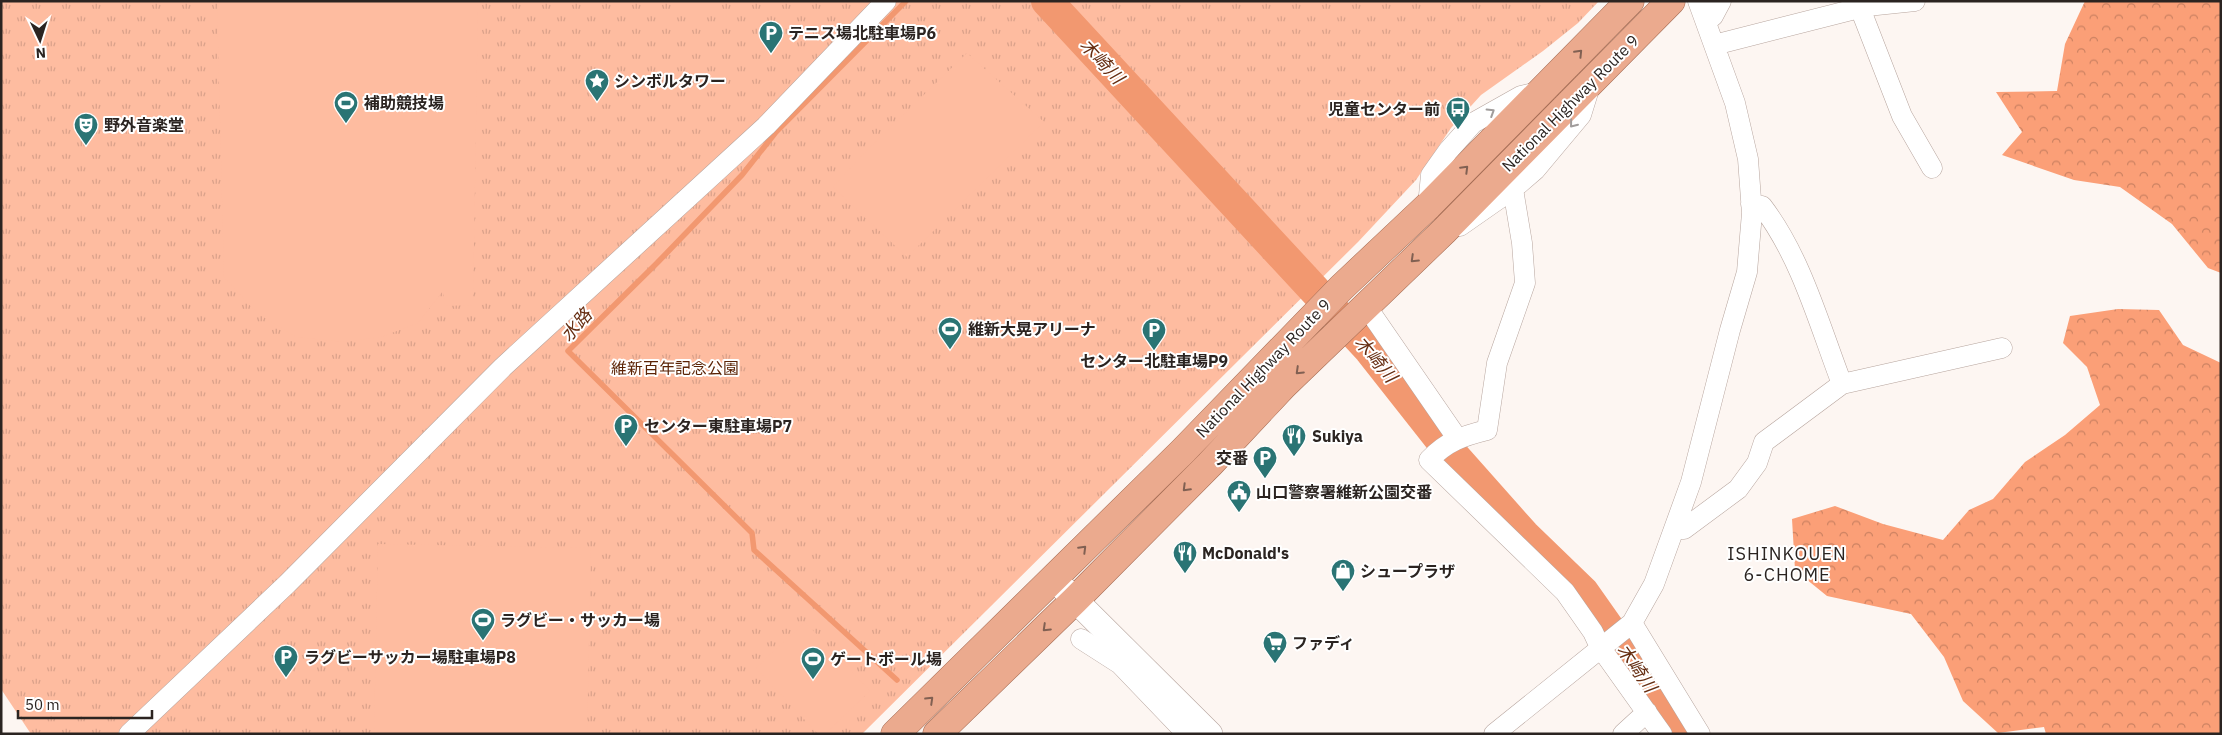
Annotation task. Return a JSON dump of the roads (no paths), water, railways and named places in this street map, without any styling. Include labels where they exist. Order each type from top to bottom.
[{"type":"highway","name":"National Highway Route 9","points":[[895,734],[1183,451],[1341,288],[1428,206],[1630,1]]},
{"type":"highway","name":"National Highway Route 9","points":[[938,734],[1075,600],[1362,309],[1444,231],[1671,1]]},
{"type":"street","points":[[129,734],[287,584],[503,367],[766,126],[886,1]]},
{"type":"street","points":[[1494,734],[1632,623],[1654,584],[1690,482],[1747,272],[1751,204],[1748,159],[1735,102],[1698,1]]},
{"type":"street","points":[[1706,22],[1713,16],[1722,1]]},
{"type":"street","points":[[1714,45],[1860,8],[1916,1]]},
{"type":"street","points":[[1860,8],[1902,116],[1932,168]]},
{"type":"street","points":[[1444,231],[1465,224],[1513,189],[1535,170],[1581,115],[1593,80]]},
{"type":"street","points":[[1513,189],[1522,243],[1525,283],[1497,363],[1486,430],[1457,438],[1436,452],[1429,460],[1565,592],[1593,632],[1600,647],[1662,734]]},
{"type":"street","points":[[1751,204],[1762,206],[1780,232],[1796,266],[1842,384]]},
{"type":"street","points":[[1362,309],[1457,438]]},
{"type":"street","points":[[1674,529],[1684,529],[1738,489],[1757,463],[1764,442],[1842,384],[2002,348]]},
{"type":"street","points":[[1054,579],[1210,734]]},
{"type":"street","points":[[1632,623],[1700,734]]},
{"type":"street","points":[[1081,639],[1120,664],[1187,734]]},
{"type":"street","points":[[1623,734],[1647,712]]},
{"type":"waterway","name":"水路","points":[[897,680],[754,550],[752,533],[568,351],[742,175],[776,132],[906,1]]},
{"type":"waterway","name":"木崎川","points":[[1047,1],[1370,350],[1452,454],[1524,535],[1583,592],[1683,734]]},
{"type":"place","name":"テニス場北駐車場P6","points":[[771,54]]},
{"type":"place","name":"シンボルタワー","points":[[597,102]]},
{"type":"place","name":"補助競技場","points":[[346,124]]},
{"type":"place","name":"児童センター前","points":[[1458,130]]},
{"type":"place","name":"野外音楽堂","points":[[86,146]]},
{"type":"place","name":"維新大晃アリーナ","points":[[950,350]]},
{"type":"place","name":"センター北駐車場P9","points":[[1154,351]]},
{"type":"place","name":"センター東駐車場P7","points":[[626,447]]},
{"type":"place","name":"Sukiya","points":[[1294,457]]},
{"type":"place","name":"交番","points":[[1265,479]]},
{"type":"place","name":"山口警察署維新公園交番","points":[[1239,513]]},
{"type":"place","name":"McDonald's","points":[[1185,574]]},
{"type":"place","name":"シュープラザ","points":[[1343,592]]},
{"type":"place","name":"ラグビー・サッカー場","points":[[483,641]]},
{"type":"place","name":"ファディ","points":[[1275,664]]},
{"type":"place","name":"ラグビーサッカー場駐車場P8","points":[[286,678]]},
{"type":"place","name":"ゲートボール場","points":[[813,680]]},
{"type":"district","name":"ISHINKOUEN 6-CHOME","points":[[1787,563]]},
{"type":"park label","name":"維新百年記念公園","points":[[675,368]]}]
